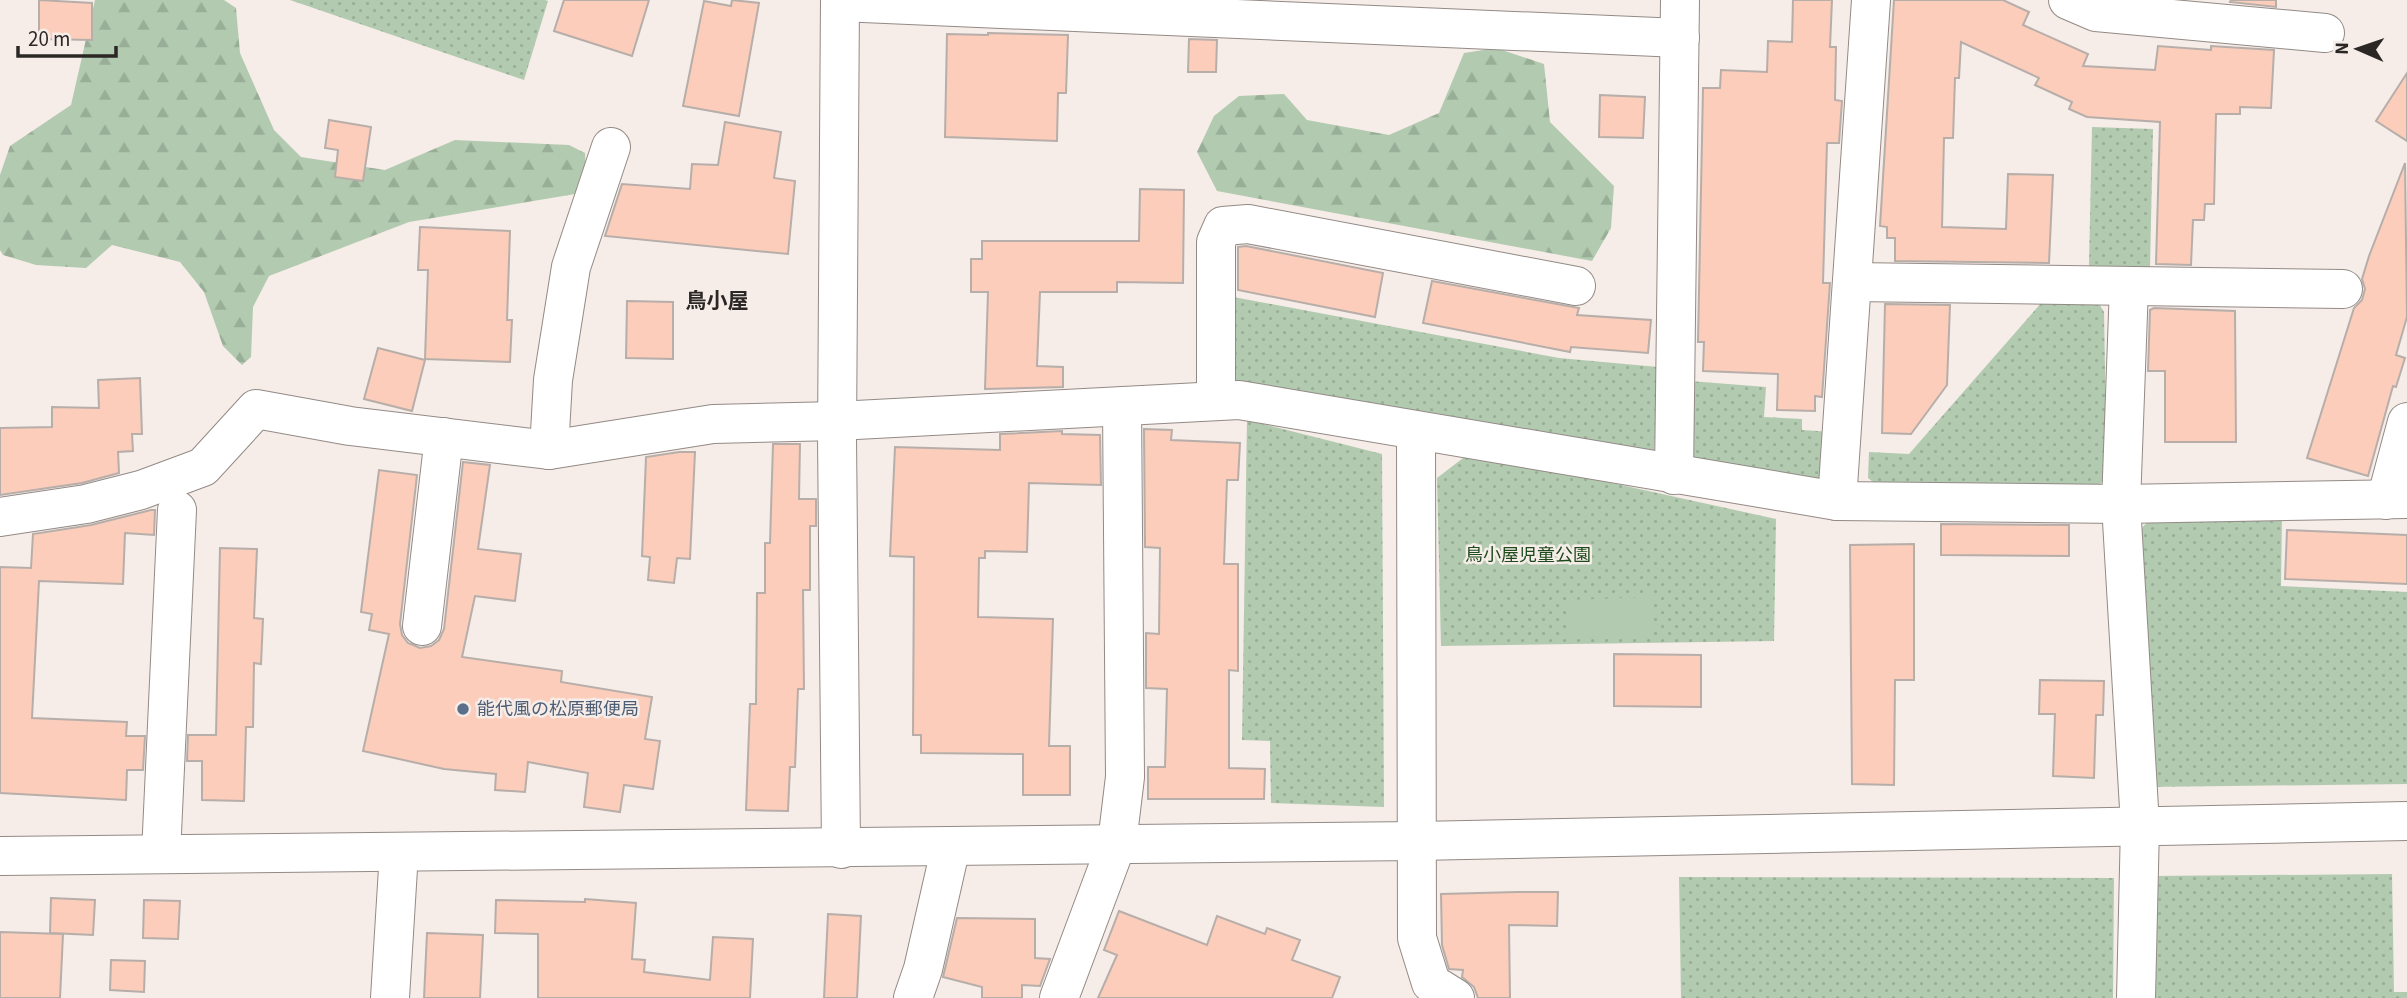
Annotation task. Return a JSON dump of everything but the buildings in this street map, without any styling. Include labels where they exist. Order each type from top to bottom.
[{"type":"street","points":[[1674,475],[1680,0]]},
{"type":"street","points":[[1837,501],[1871,0]]},
{"type":"street","points":[[2068,0],[2096,12],[2325,33]]},
{"type":"street","points":[[841,849],[837,421],[840,1],[1680,38]]},
{"type":"street","points":[[549,450],[553,380],[571,267],[611,147]]},
{"type":"street","points":[[1216,401],[1216,242],[1223,226],[1248,224],[1576,286]]},
{"type":"street","points":[[1853,282],[2343,289]]},
{"type":"street","points":[[2129,286],[2121,504],[2140,825],[2136,998]]},
{"type":"street","points":[[0,517],[86,504],[141,490],[203,467],[256,408],[350,426],[549,450],[713,424],[837,421],[1239,400],[1837,501],[2121,504],[2397,500],[2407,422]]},
{"type":"street","points":[[1059,998],[1117,843],[1125,777],[1122,406]]},
{"type":"street","points":[[1416,432],[1417,938],[1431,983],[1455,998]]},
{"type":"street","points":[[422,626],[444,438]]},
{"type":"street","points":[[161,854],[177,510]]},
{"type":"street","points":[[0,856],[1418,841],[2407,821]]},
{"type":"street","points":[[912,998],[923,969],[951,846]]},
{"type":"street","points":[[390,998],[400,852]]},
{"type":"green space","points":[[95,0],[224,0],[236,8],[240,53],[274,130],[301,157],[385,170],[455,140],[569,145],[585,153],[587,192],[409,222],[269,276],[253,307],[251,357],[242,365],[223,346],[204,292],[180,262],[112,245],[86,268],[36,265],[3,255],[0,250],[0,175],[10,146],[71,105]]},
{"type":"green space","points":[[290,0],[545,0],[548,1],[524,80]]},
{"type":"green space","points":[[1496,48],[1544,64],[1550,122],[1614,186],[1611,228],[1592,261],[1217,191],[1197,152],[1214,116],[1239,96],[1284,94],[1307,120],[1389,135],[1439,113],[1464,53]]},
{"type":"green space","points":[[2092,127],[2153,129],[2150,268],[2089,266]]},
{"type":"green space","points":[[2050,293],[2093,294],[2104,312],[2107,477],[2089,495],[1883,490],[1868,478],[1869,452],[1909,454]]},
{"type":"green space","points":[[1228,296],[1559,358],[1658,367],[1654,459],[1232,389]]},
{"type":"green space","points":[[1690,381],[1766,387],[1764,417],[1802,419],[1802,430],[1833,432],[1824,486],[1688,460]]},
{"type":"green space","points":[[1247,420],[1382,454],[1384,807],[1271,803],[1270,741],[1242,740]]},
{"type":"green space","name":"鳥小屋児童公園","points":[[1471,452],[1776,519],[1774,641],[1441,646],[1437,478]]},
{"type":"green space","points":[[2157,512],[2282,516],[2281,586],[2407,592],[2407,784],[2145,787],[2138,532]]},
{"type":"green space","points":[[1650,597],[1651,635],[1569,637],[1569,600]]},
{"type":"green space","points":[[2392,874],[2394,992],[2407,992],[2407,998],[2150,998],[2150,876]]},
{"type":"green space","points":[[1679,877],[2114,878],[2113,998],[1681,998]]},
{"type":"place","name":"能代風の松原郵便局","points":[[463,709]]},
{"type":"district","name":"鳥小屋","points":[[717,301]]}]
